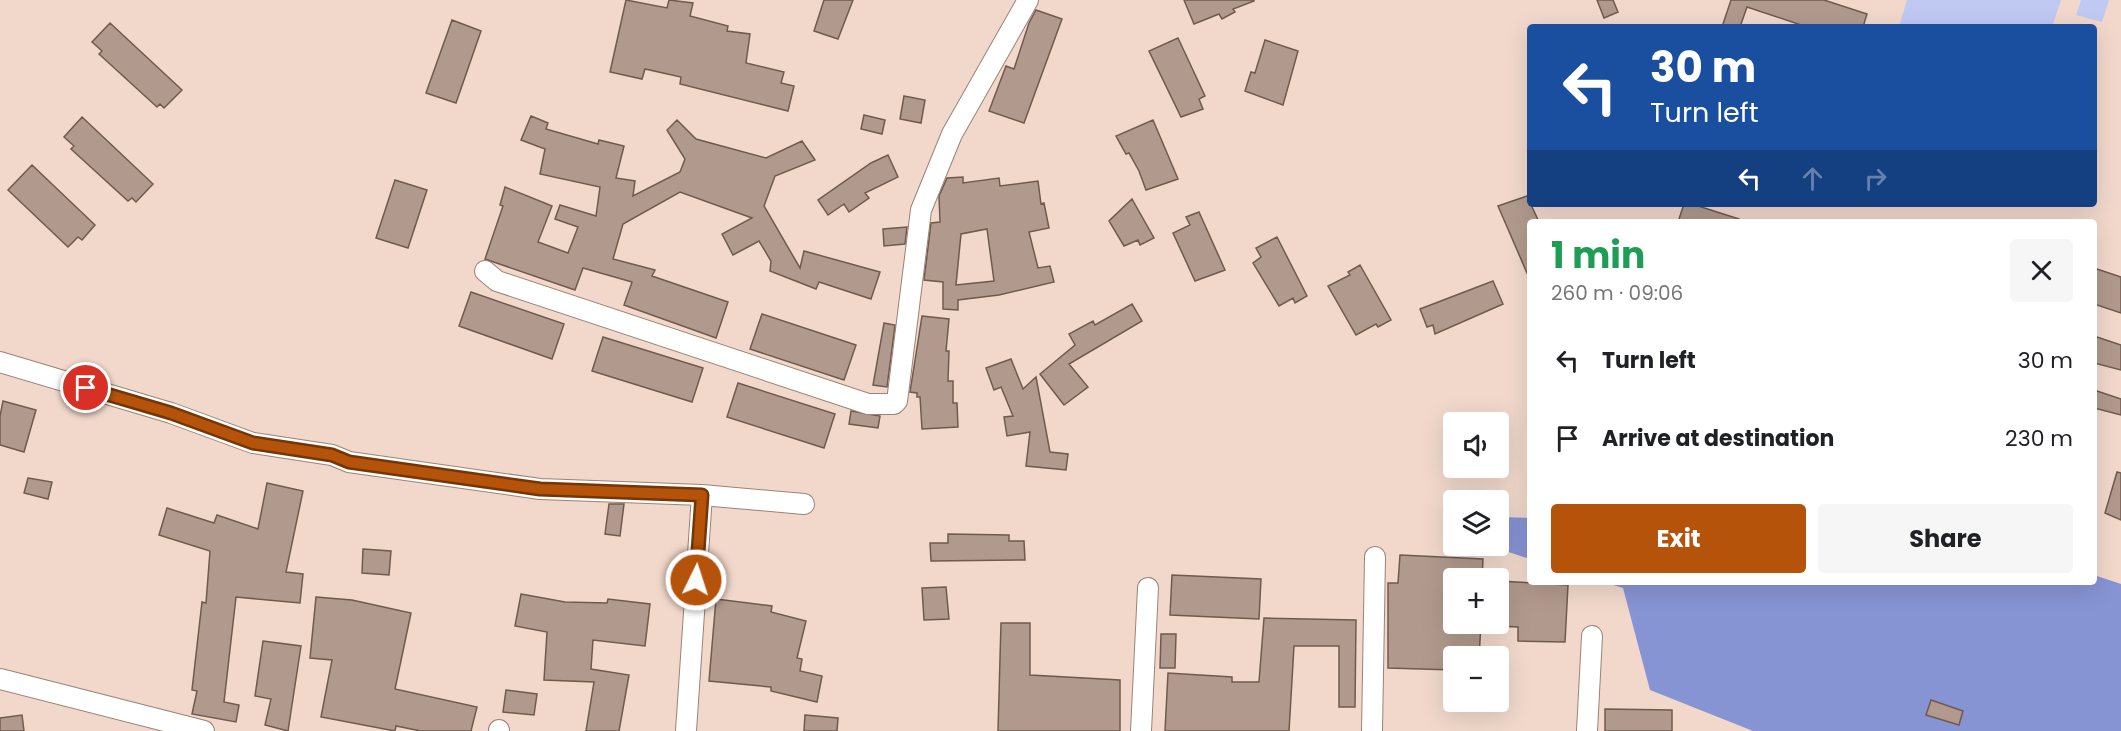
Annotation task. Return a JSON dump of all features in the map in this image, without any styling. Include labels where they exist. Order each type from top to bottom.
[{"type":"street","points":[[485,271],[497,281],[868,404],[894,404],[900,378],[921,210],[952,134],[1028,0]]},
{"type":"street","points":[[0,362],[171,413],[253,443],[332,455],[349,462],[540,489],[702,495],[804,504]]},
{"type":"street","points":[[686,731],[702,495]]},
{"type":"street","points":[[1372,731],[1375,557]]},
{"type":"street","points":[[1141,731],[1148,588]]},
{"type":"street","points":[[1587,731],[1592,636]]},
{"type":"street","points":[[0,679],[204,731]]},
{"type":"shaded area","points":[[1907,0],[2061,0],[2053,24],[1900,24]]},
{"type":"shaded area","points":[[2081,0],[2109,0],[2102,22],[2076,15]]},
{"type":"shaded area","points":[[1509,517],[1527,518],[1527,558],[1509,552]]},
{"type":"shaded area","points":[[2097,576],[2121,584],[2121,731],[1753,731],[1650,690],[1623,588],[1614,585],[2097,585]]},
{"type":"building","points":[[626,0],[667,8],[669,0],[693,3],[690,16],[728,26],[727,31],[750,34],[746,63],[784,72],[781,83],[794,86],[788,111],[680,84],[681,77],[645,69],[642,79],[610,72]]},
{"type":"building","points":[[824,0],[853,0],[838,39],[814,31]]},
{"type":"building","points":[[1184,0],[1254,1],[1233,9],[1235,12],[1222,19],[1219,14],[1194,24]]},
{"type":"building","points":[[1597,0],[1613,0],[1618,12],[1604,18]]},
{"type":"building","points":[[1731,0],[1824,0],[1867,14],[1864,24],[1798,24],[1747,7],[1741,24],[1723,24]]},
{"type":"building","points":[[1036,10],[1062,19],[1024,123],[989,111],[1006,66],[1014,69],[1029,23]]},
{"type":"building","points":[[452,20],[481,31],[456,103],[426,93]]},
{"type":"building","points":[[110,23],[182,90],[164,108],[160,104],[157,107],[99,54],[102,51],[92,42]]},
{"type":"building","points":[[1178,38],[1205,96],[1199,99],[1203,109],[1181,117],[1149,51]]},
{"type":"building","points":[[1265,40],[1298,51],[1283,105],[1245,91],[1251,72],[1255,73]]},
{"type":"building","points":[[904,96],[925,100],[921,123],[900,119]]},
{"type":"building","points":[[864,115],[885,120],[882,134],[861,129]]},
{"type":"building","points":[[531,116],[548,123],[546,129],[598,144],[599,140],[624,146],[616,178],[635,181],[633,196],[680,172],[685,159],[667,130],[677,120],[696,139],[766,158],[802,141],[815,160],[775,176],[764,206],[800,268],[804,251],[880,272],[871,299],[819,282],[816,289],[770,271],[771,261],[759,241],[733,255],[722,234],[752,218],[680,192],[623,224],[613,259],[655,270],[652,276],[728,302],[716,338],[624,305],[632,282],[583,268],[575,290],[485,259],[503,206],[500,205],[505,187],[552,206],[538,242],[568,253],[578,227],[555,219],[560,205],[596,216],[600,187],[540,174],[545,149],[521,140]]},
{"type":"building","points":[[82,117],[153,184],[136,202],[132,198],[128,201],[71,149],[74,146],[64,137]]},
{"type":"building","points":[[1153,120],[1178,179],[1146,190],[1129,153],[1126,154],[1116,136]]},
{"type":"building","points":[[888,155],[898,177],[865,193],[869,198],[849,212],[844,204],[828,215],[818,200],[871,163]]},
{"type":"building","points":[[32,165],[95,225],[82,240],[78,237],[68,247],[8,190]]},
{"type":"building","points":[[963,177],[963,183],[999,178],[1000,186],[1038,181],[1041,204],[1044,203],[1049,228],[1029,232],[1038,268],[1050,266],[1054,282],[999,295],[958,300],[958,310],[943,309],[943,282],[924,280],[931,223],[940,222],[939,196],[947,178]],"holes":[[[987,229],[994,281],[956,285],[961,234]]]},
{"type":"building","points":[[395,180],[427,190],[408,248],[376,238]]},
{"type":"building","points":[[1527,196],[1527,207],[1532,207],[1538,219],[1527,219],[1527,273],[1498,206]]},
{"type":"building","points":[[1132,199],[1154,238],[1140,245],[1138,240],[1124,246],[1109,221]]},
{"type":"building","points":[[1683,207],[1701,207],[1739,219],[1679,219]]},
{"type":"building","points":[[1199,212],[1225,270],[1195,281],[1173,233],[1190,225],[1186,217]]},
{"type":"building","points":[[907,227],[905,244],[884,246],[883,229]]},
{"type":"building","points":[[1277,237],[1307,296],[1295,303],[1293,298],[1279,306],[1253,263],[1261,257],[1256,248]]},
{"type":"building","points":[[1360,265],[1391,320],[1378,327],[1376,324],[1356,335],[1328,286],[1350,275],[1348,272]]},
{"type":"building","points":[[2097,269],[2121,277],[2121,313],[2097,305]]},
{"type":"building","points":[[1493,281],[1503,304],[1435,334],[1433,325],[1427,327],[1420,309]]},
{"type":"building","points":[[471,292],[564,324],[552,359],[459,326]]},
{"type":"building","points":[[1132,304],[1142,321],[1069,364],[1088,387],[1064,405],[1040,374],[1075,345],[1069,334],[1093,321],[1095,325]]},
{"type":"building","points":[[762,314],[856,345],[844,380],[750,349]]},
{"type":"building","points":[[922,316],[949,319],[946,351],[949,351],[948,381],[953,381],[953,403],[957,403],[958,427],[922,429],[920,397],[917,397],[917,393],[910,392]]},
{"type":"building","points":[[884,323],[895,325],[887,387],[873,385]]},
{"type":"building","points":[[603,337],[703,368],[692,402],[592,371]]},
{"type":"building","points":[[2097,337],[2121,345],[2121,370],[2097,364]]},
{"type":"building","points":[[1011,359],[1023,389],[1036,377],[1050,452],[1068,454],[1066,470],[1026,466],[1030,432],[1007,436],[1004,417],[1013,416],[1001,387],[994,390],[986,368]]},
{"type":"building","points":[[738,383],[835,414],[824,448],[727,417]]},
{"type":"building","points":[[2097,391],[2121,399],[2121,415],[2097,409]]},
{"type":"building","points":[[3,401],[36,410],[24,452],[0,445],[0,416]]},
{"type":"building","points":[[851,411],[880,416],[878,428],[849,424]]},
{"type":"building","points":[[2117,472],[2121,473],[2121,520],[2105,513]]},
{"type":"building","points":[[28,478],[52,482],[48,499],[24,493]]},
{"type":"building","points":[[267,483],[303,491],[286,572],[303,574],[300,603],[236,597],[224,702],[239,705],[236,722],[192,714],[197,691],[192,690],[202,602],[206,603],[210,551],[159,535],[167,508],[214,523],[217,515],[258,529]]},
{"type":"building","points":[[609,504],[624,504],[620,536],[605,534]]},
{"type":"building","points":[[948,534],[1009,535],[1009,541],[1024,541],[1025,560],[931,561],[930,543],[948,543]]},
{"type":"building","points":[[363,549],[391,551],[389,575],[362,573]]},
{"type":"building","points":[[1400,555],[1483,559],[1483,568],[1443,568],[1443,634],[1480,634],[1480,646],[1443,646],[1443,670],[1388,668],[1388,583],[1398,583]]},
{"type":"building","points":[[1172,575],[1261,579],[1259,619],[1170,615]]},
{"type":"building","points":[[1509,582],[1527,583],[1527,585],[1568,585],[1565,642],[1518,641],[1518,627],[1509,627]]},
{"type":"building","points":[[946,587],[949,619],[924,620],[922,588]]},
{"type":"building","points":[[521,594],[565,602],[607,603],[608,599],[650,604],[645,646],[593,640],[591,669],[629,675],[619,731],[586,731],[594,682],[544,680],[547,632],[515,626]]},
{"type":"building","points":[[316,597],[352,600],[411,613],[395,689],[477,707],[471,731],[421,731],[396,726],[395,731],[321,717],[332,660],[310,658]]},
{"type":"building","points":[[716,599],[772,606],[771,612],[806,621],[797,658],[802,659],[800,671],[822,676],[817,702],[771,691],[771,687],[709,681]]},
{"type":"building","points":[[1264,618],[1356,620],[1355,707],[1339,707],[1339,646],[1294,646],[1289,731],[1165,731],[1168,673],[1232,677],[1232,682],[1259,682]]},
{"type":"building","points":[[1001,623],[1030,623],[1030,675],[1120,680],[1120,731],[998,731]]},
{"type":"building","points":[[1161,634],[1176,634],[1175,668],[1160,668]]},
{"type":"building","points":[[263,641],[301,646],[288,731],[265,725],[271,699],[255,696]]},
{"type":"building","points":[[506,690],[537,694],[534,715],[503,712]]},
{"type":"building","points":[[1931,700],[1963,711],[1959,725],[1926,715]]},
{"type":"building","points":[[1605,709],[1672,710],[1672,731],[1605,731]]},
{"type":"building","points":[[22,715],[24,731],[0,731],[0,718]]},
{"type":"building","points":[[805,715],[838,718],[837,731],[804,731]]},
{"type":"route","points":[[86,388],[171,413],[253,443],[332,455],[349,462],[540,489],[702,495],[696,580]]}]
